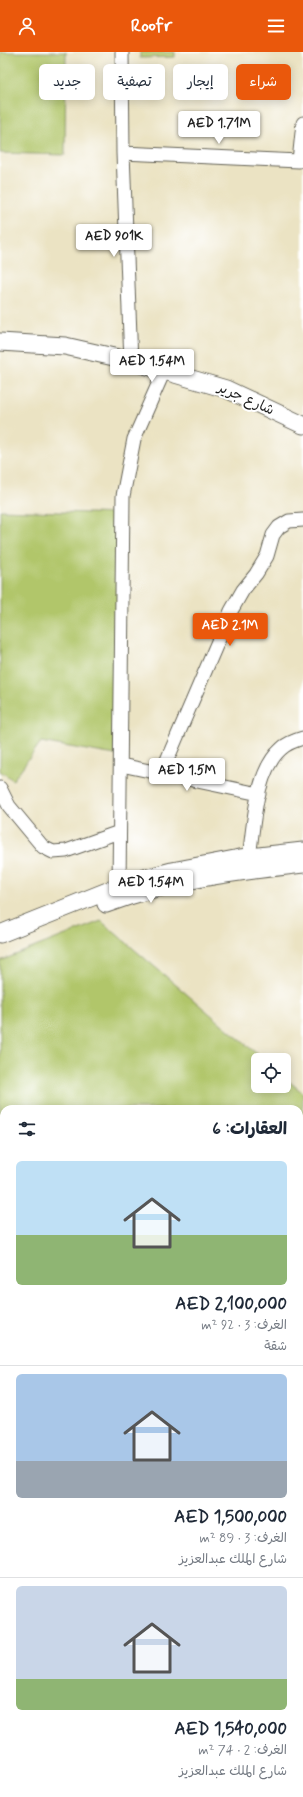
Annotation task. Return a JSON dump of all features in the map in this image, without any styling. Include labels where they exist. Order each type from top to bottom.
[{"type":"street","points":[[122,52],[123,153],[131,362]]},
{"type":"street","points":[[123,153],[299,161],[303,123]]},
{"type":"street","name":"شارع جرير","points":[[0,342],[64,346],[164,371],[226,389],[303,425]]},
{"type":"street","points":[[119,887],[123,496],[134,439],[164,371]]},
{"type":"street","points":[[161,774],[231,611],[243,590],[256,574],[267,556],[273,535],[279,527],[289,521],[303,520]]},
{"type":"street","points":[[249,857],[260,785],[272,760],[281,748],[303,738]]},
{"type":"street","points":[[121,765],[259,794]]},
{"type":"street","points":[[0,788],[9,806],[43,847],[54,852],[66,851],[119,832]]},
{"type":"street","points":[[0,934],[119,887],[172,871],[249,857],[303,851]]},
{"type":"street","points":[[0,945],[121,898],[173,882],[241,871],[303,864]]},
{"type":"green space","points":[[0,52],[66,52],[66,64],[39,64],[39,100],[66,100],[65,155],[0,153]]},
{"type":"green space","points":[[140,52],[175,52],[175,57],[140,58]]},
{"type":"green space","points":[[0,510],[120,514],[121,756],[41,742],[13,780],[0,771]]},
{"type":"green space","points":[[101,921],[256,1053],[251,1053],[251,1093],[291,1093],[291,1083],[303,1093],[303,1105],[0,1105],[0,961]]}]
